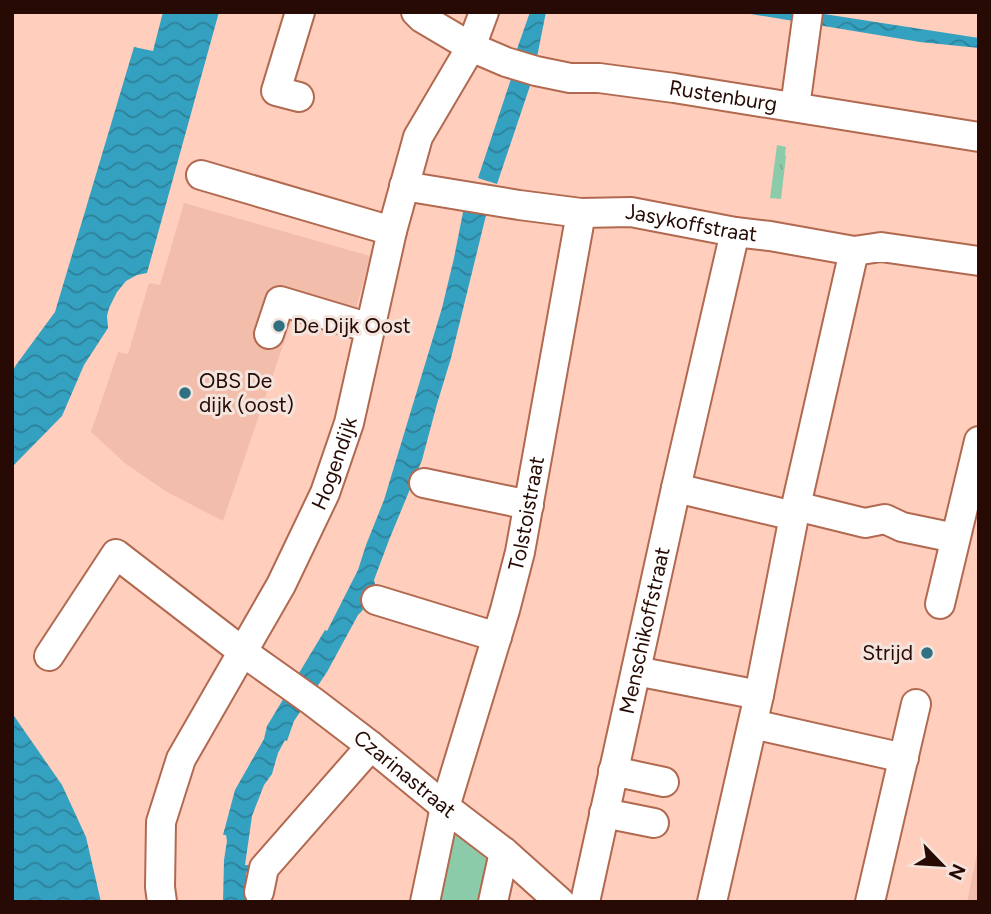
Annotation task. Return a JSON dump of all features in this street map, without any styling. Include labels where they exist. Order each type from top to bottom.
[{"type":"street","points":[[299,97],[276,91],[300,12]]},
{"type":"street","name":"Rustenburg","points":[[416,12],[471,47],[536,71],[570,78],[599,78],[661,86],[789,110],[979,137]]},
{"type":"street","name":"Hogendijk","points":[[162,902],[161,822],[169,791],[181,759],[281,585],[325,493],[349,423],[392,231],[418,137],[471,47],[484,12]]},
{"type":"street","points":[[789,110],[807,22]]},
{"type":"street","points":[[201,174],[392,231]]},
{"type":"street","name":"Jasykoffstraat","points":[[404,186],[582,213],[631,212],[854,251],[881,247],[979,261]]},
{"type":"street","name":"Tolstoistraat","points":[[425,902],[444,807],[518,563],[582,213]]},
{"type":"street","name":"Menschikoffstraat","points":[[585,902],[735,232]]},
{"type":"street","points":[[712,902],[759,695],[795,511],[854,251]]},
{"type":"street","points":[[269,334],[280,301],[370,328]]},
{"type":"street","points":[[940,604],[979,441]]},
{"type":"street","points":[[424,483],[529,505]]},
{"type":"street","points":[[676,488],[864,523],[885,519],[902,527],[955,538]]},
{"type":"street","name":"Czarinastraat","points":[[49,656],[116,554],[371,746],[444,807],[504,852],[559,902]]},
{"type":"street","points":[[376,600],[497,637]]},
{"type":"street","points":[[639,658],[759,695]]},
{"type":"street","points":[[870,902],[916,704]]},
{"type":"street","points":[[752,724],[904,758]]},
{"type":"street","points":[[259,892],[264,867],[371,746]]},
{"type":"street","points":[[613,771],[664,782]]},
{"type":"street","points":[[604,813],[654,823]]},
{"type":"street","points":[[493,902],[504,852]]},
{"type":"shaded area","name":"OBS De dijk (oost)","points":[[184,203],[370,256],[348,339],[291,322],[223,521],[167,492],[126,464],[91,432],[118,352],[128,354],[149,283],[160,285]]},
{"type":"shaded area","points":[[979,844],[979,902],[967,902]]},
{"type":"green space","points":[[777,145],[786,147],[781,199],[770,198]]},
{"type":"green space","points":[[448,827],[489,861],[481,902],[432,902]]},
{"type":"water","points":[[163,12],[219,12],[147,273],[126,281],[117,292],[107,316],[108,328],[84,365],[62,416],[12,467],[12,372],[55,312],[134,47],[153,51]]},
{"type":"water","points":[[530,12],[546,12],[533,77],[497,184],[478,178]]},
{"type":"water","points":[[739,12],[811,12],[979,38],[979,48],[920,42]]},
{"type":"water","points":[[467,192],[491,195],[451,358],[422,460],[389,540],[374,580],[375,584],[362,611],[327,672],[294,721],[287,741],[285,740],[278,753],[272,774],[264,785],[252,816],[245,865],[249,865],[251,870],[246,873],[250,902],[223,902],[227,841],[226,835],[223,835],[235,790],[264,739],[267,726],[325,630],[327,631],[358,570],[384,500],[442,308]]},
{"type":"water","points":[[12,713],[62,785],[86,837],[101,902],[12,902]]},
{"type":"place","name":"De Dijk Oost","points":[[279,326]]},
{"type":"place","name":"OBS De dijk (oost)","points":[[185,393]]},
{"type":"place","name":"Strijd","points":[[927,653]]}]
